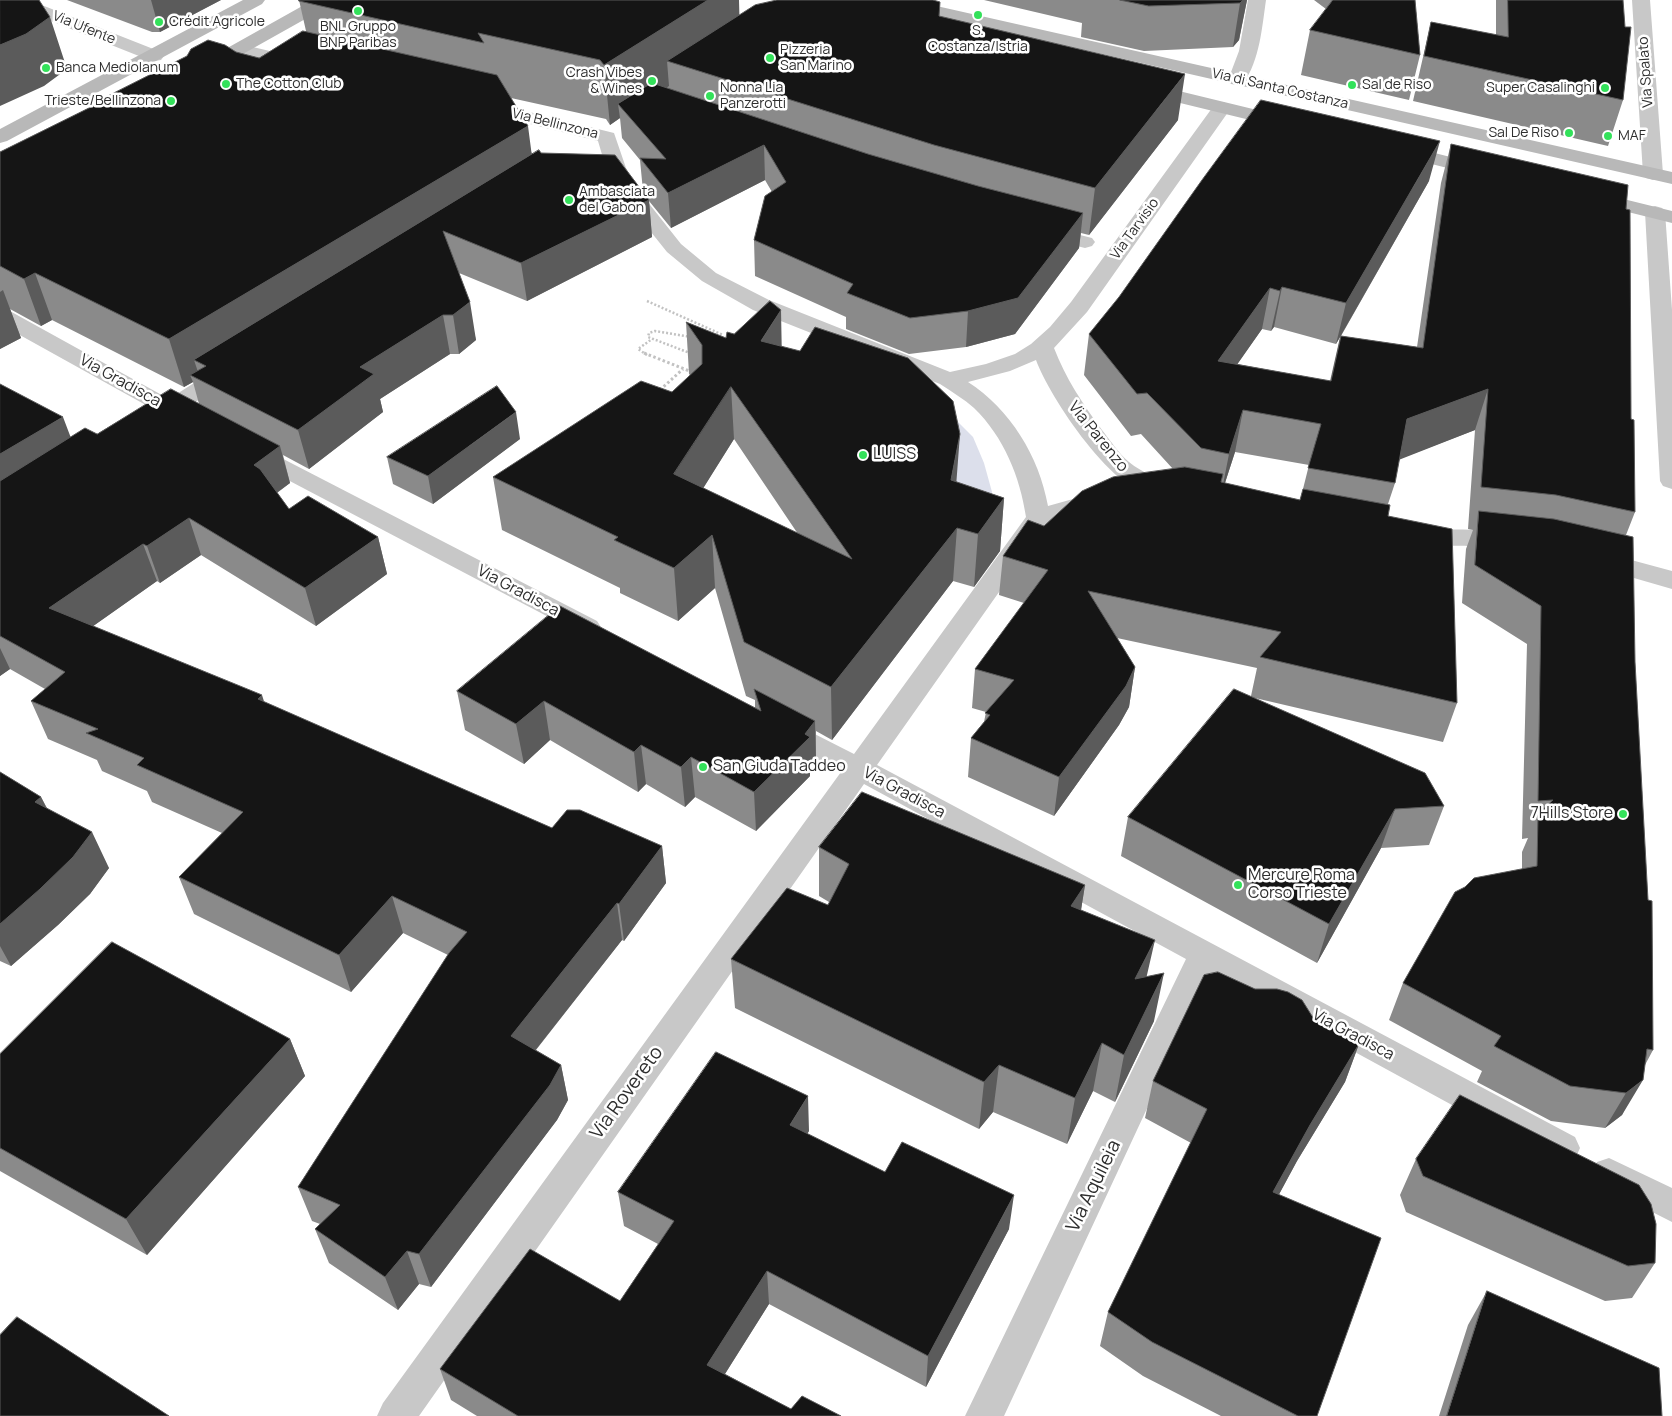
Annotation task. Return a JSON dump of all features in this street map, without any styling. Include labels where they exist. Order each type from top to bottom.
[{"type":"street","name":"Via Ufente","points":[[14,0],[155,56]]},
{"type":"street","points":[[0,137],[155,56],[256,0]]},
{"type":"street","points":[[188,77],[326,0]]},
{"type":"street","name":"Via di Santa Costanza","points":[[887,0],[1672,178]]},
{"type":"street","points":[[1237,80],[1249,47],[1257,0]]},
{"type":"street","name":"Via Spalato","points":[[1640,0],[1653,174]]},
{"type":"street","points":[[240,49],[321,68]]},
{"type":"street","name":"Via di Santa Costanza","points":[[1125,84],[1308,128]]},
{"type":"street","name":"Via Bellinzona","points":[[469,104],[615,133]]},
{"type":"street","name":"Via Tarvisio","points":[[1042,346],[1079,307],[1222,108]]},
{"type":"street","points":[[582,153],[615,133],[616,168],[630,193],[674,248],[709,277],[761,305],[948,379],[982,404],[1004,431],[1020,459],[1032,490],[1038,518],[859,769]]},
{"type":"street","points":[[1386,147],[1501,175]]},
{"type":"street","points":[[1578,194],[1664,214],[1672,481]]},
{"type":"street","points":[[1030,229],[1085,242]]},
{"type":"street","name":"Via Gradisca","points":[[0,315],[221,436],[607,637]]},
{"type":"street","points":[[948,379],[1008,365],[1033,353],[1042,346]]},
{"type":"street","name":"Via Parenzo","points":[[1038,518],[1086,502],[1121,496],[1169,495],[1130,476],[1106,452],[1065,396],[1051,370],[1042,346]]},
{"type":"street","points":[[140,426],[243,362]]},
{"type":"street","points":[[1394,536],[1482,539],[1532,546]]},
{"type":"street","points":[[1578,555],[1626,566],[1672,580]]},
{"type":"street","name":"Via Gradisca","points":[[765,720],[1672,1206]]},
{"type":"street","name":"Via Rovereto","points":[[396,1416],[859,769]]},
{"type":"street","name":"Via Aquileia","points":[[984,1416],[1203,955]]},
{"type":"path","points":[[648,301],[723,334],[715,341]]},
{"type":"path","points":[[655,331],[715,341],[755,363],[752,371],[679,350],[648,337],[649,333],[655,331]]},
{"type":"path","points":[[653,339],[638,349],[643,353],[683,369],[701,374]]},
{"type":"path","points":[[655,395],[683,369]]},
{"type":"path","points":[[742,376],[747,370]]},
{"type":"shaded area","points":[[868,372],[953,417],[973,437],[984,463],[992,492],[983,525]]},
{"type":"building","points":[[0,0],[39,0],[50,17],[26,34],[0,45]]},
{"type":"building","points":[[299,0],[708,0],[604,65],[600,60],[478,33],[484,43]]},
{"type":"building","points":[[777,0],[933,0],[940,2],[939,16],[1185,74],[1095,188],[934,145],[667,61],[755,5]]},
{"type":"building","points":[[1120,0],[1243,0],[1240,3],[1149,6]]},
{"type":"building","points":[[1333,0],[1415,0],[1420,55],[1310,30]]},
{"type":"building","points":[[1508,0],[1623,0],[1625,27],[1631,27],[1623,100],[1424,56],[1431,22],[1508,37]]},
{"type":"building","points":[[303,31],[497,75],[528,126],[169,339],[35,273],[24,279],[0,266],[0,152],[95,105],[92,104],[187,56],[191,49],[208,40],[225,45],[236,52],[259,58]]},
{"type":"building","points":[[652,83],[868,154],[978,186],[1083,213],[1018,298],[968,311],[910,318],[847,293],[853,284],[754,240],[765,196],[786,182],[764,145],[668,193],[640,158],[666,159],[618,104]]},
{"type":"building","points":[[1261,100],[1440,141],[1346,303],[1282,287],[1280,291],[1270,288],[1218,361],[1331,381],[1341,336],[1423,348],[1451,144],[1628,185],[1626,209],[1630,210],[1631,419],[1634,420],[1635,512],[1556,495],[1481,487],[1488,389],[1407,419],[1395,483],[1308,468],[1321,424],[1243,410],[1229,454],[1201,448],[1147,393],[1137,394],[1089,334],[1119,297]]},
{"type":"building","points":[[539,150],[541,153],[615,155],[649,200],[521,263],[443,231],[470,302],[453,315],[443,315],[360,367],[374,374],[298,430],[190,375],[206,366],[194,360]]},
{"type":"building","points":[[770,301],[781,310],[761,341],[800,351],[815,327],[908,358],[953,401],[960,434],[951,480],[1004,498],[978,534],[957,528],[831,687],[744,642],[712,535],[674,568],[614,540],[618,537],[493,477],[641,381],[672,392],[702,364],[702,345],[686,322],[726,338],[727,332],[734,334]],"holes":[[[731,387],[852,559],[674,474]]]},
{"type":"building","points":[[0,384],[63,417],[0,454]]},
{"type":"building","points":[[497,386],[516,412],[428,476],[387,457]]},
{"type":"building","points":[[171,389],[280,446],[254,465],[260,469],[289,509],[308,496],[378,537],[305,588],[189,518],[147,546],[143,544],[49,608],[262,695],[258,699],[552,828],[567,810],[580,810],[662,846],[619,904],[617,903],[511,1036],[561,1065],[550,1085],[419,1254],[407,1251],[385,1277],[315,1229],[340,1205],[298,1187],[449,953],[467,932],[392,896],[339,955],[179,877],[243,812],[137,765],[144,758],[86,733],[98,729],[31,701],[65,672],[0,636],[0,481],[85,428],[97,434]]},
{"type":"building","points":[[1185,467],[1223,474],[1221,482],[1300,500],[1303,489],[1390,505],[1388,516],[1452,529],[1457,703],[1260,657],[1281,632],[1088,591],[1135,667],[1126,686],[1059,777],[971,738],[990,715],[985,713],[1014,680],[975,669],[1048,570],[1003,556],[1028,520],[1044,526],[1082,491],[1113,477]]},
{"type":"building","points":[[1479,511],[1554,519],[1633,537],[1635,662],[1648,900],[1652,901],[1653,1050],[1647,1049],[1643,1080],[1626,1093],[1570,1086],[1494,1046],[1501,1036],[1403,983],[1455,892],[1465,887],[1474,878],[1537,866],[1538,814],[1553,800],[1538,801],[1541,606],[1475,565]]},
{"type":"building","points":[[560,606],[761,711],[754,689],[815,721],[805,734],[810,737],[754,792],[691,757],[681,767],[641,745],[634,752],[544,701],[516,724],[457,691]]},
{"type":"building","points":[[1234,689],[1425,773],[1444,806],[1395,809],[1329,924],[1128,817]]},
{"type":"building","points":[[0,772],[41,797],[35,802],[92,832],[73,857],[0,924]]},
{"type":"building","points":[[862,792],[1085,885],[1071,906],[1155,940],[1135,979],[1164,973],[1124,1055],[1102,1043],[1075,1098],[999,1065],[984,1082],[731,959],[787,888],[828,905],[849,864],[819,847]]},
{"type":"building","points":[[112,942],[290,1039],[126,1219],[0,1148],[0,1054]]},
{"type":"building","points":[[1218,972],[1255,989],[1277,989],[1288,992],[1302,1000],[1312,1016],[1359,1044],[1310,1125],[1273,1192],[1381,1238],[1317,1416],[1298,1416],[1152,1342],[1108,1312],[1207,1109],[1153,1081],[1204,975]]},
{"type":"building","points":[[716,1052],[808,1096],[790,1125],[885,1172],[902,1142],[1014,1195],[928,1356],[767,1271],[707,1365],[791,1409],[802,1396],[841,1416],[518,1416],[440,1369],[530,1249],[620,1301],[674,1221],[618,1192]]},
{"type":"building","points":[[1460,1095],[1639,1185],[1651,1204],[1656,1224],[1655,1263],[1628,1266],[1423,1176],[1416,1159]]},
{"type":"building","points":[[1487,1291],[1659,1368],[1662,1416],[1447,1416]]},
{"type":"building","points":[[17,1317],[169,1416],[0,1416],[0,1335]]},
{"type":"place","name":"BNL Gruppo BNP Paribas","points":[[358,11]]},
{"type":"place","name":"S. Costanza/Istria","points":[[978,15]]},
{"type":"place","name":"Crédit Agricole","points":[[159,22]]},
{"type":"place","name":"Pizzeria San Marino","points":[[770,58]]},
{"type":"place","name":"Banca Mediolanum","points":[[46,68]]},
{"type":"place","name":"Crash Vibes & Wines","points":[[652,81]]},
{"type":"place","name":"The Cotton Club","points":[[226,84]]},
{"type":"place","name":"Sal de Riso","points":[[1352,85]]},
{"type":"place","name":"Super Casalinghi","points":[[1605,88]]},
{"type":"place","name":"Nonna Lia Panzerotti","points":[[710,96]]},
{"type":"place","name":"Trieste/Bellinzona","points":[[171,101]]},
{"type":"place","name":"Sal De Riso","points":[[1569,133]]},
{"type":"place","name":"MAF","points":[[1608,136]]},
{"type":"place","name":"Ambasciata del Gabon","points":[[569,200]]},
{"type":"place","name":"LUISS","points":[[863,455]]},
{"type":"place","name":"San Giuda Taddeo","points":[[703,767]]},
{"type":"place","name":"7Hills Store","points":[[1623,814]]},
{"type":"place","name":"Mercure Roma Corso Trieste","points":[[1238,885]]}]
